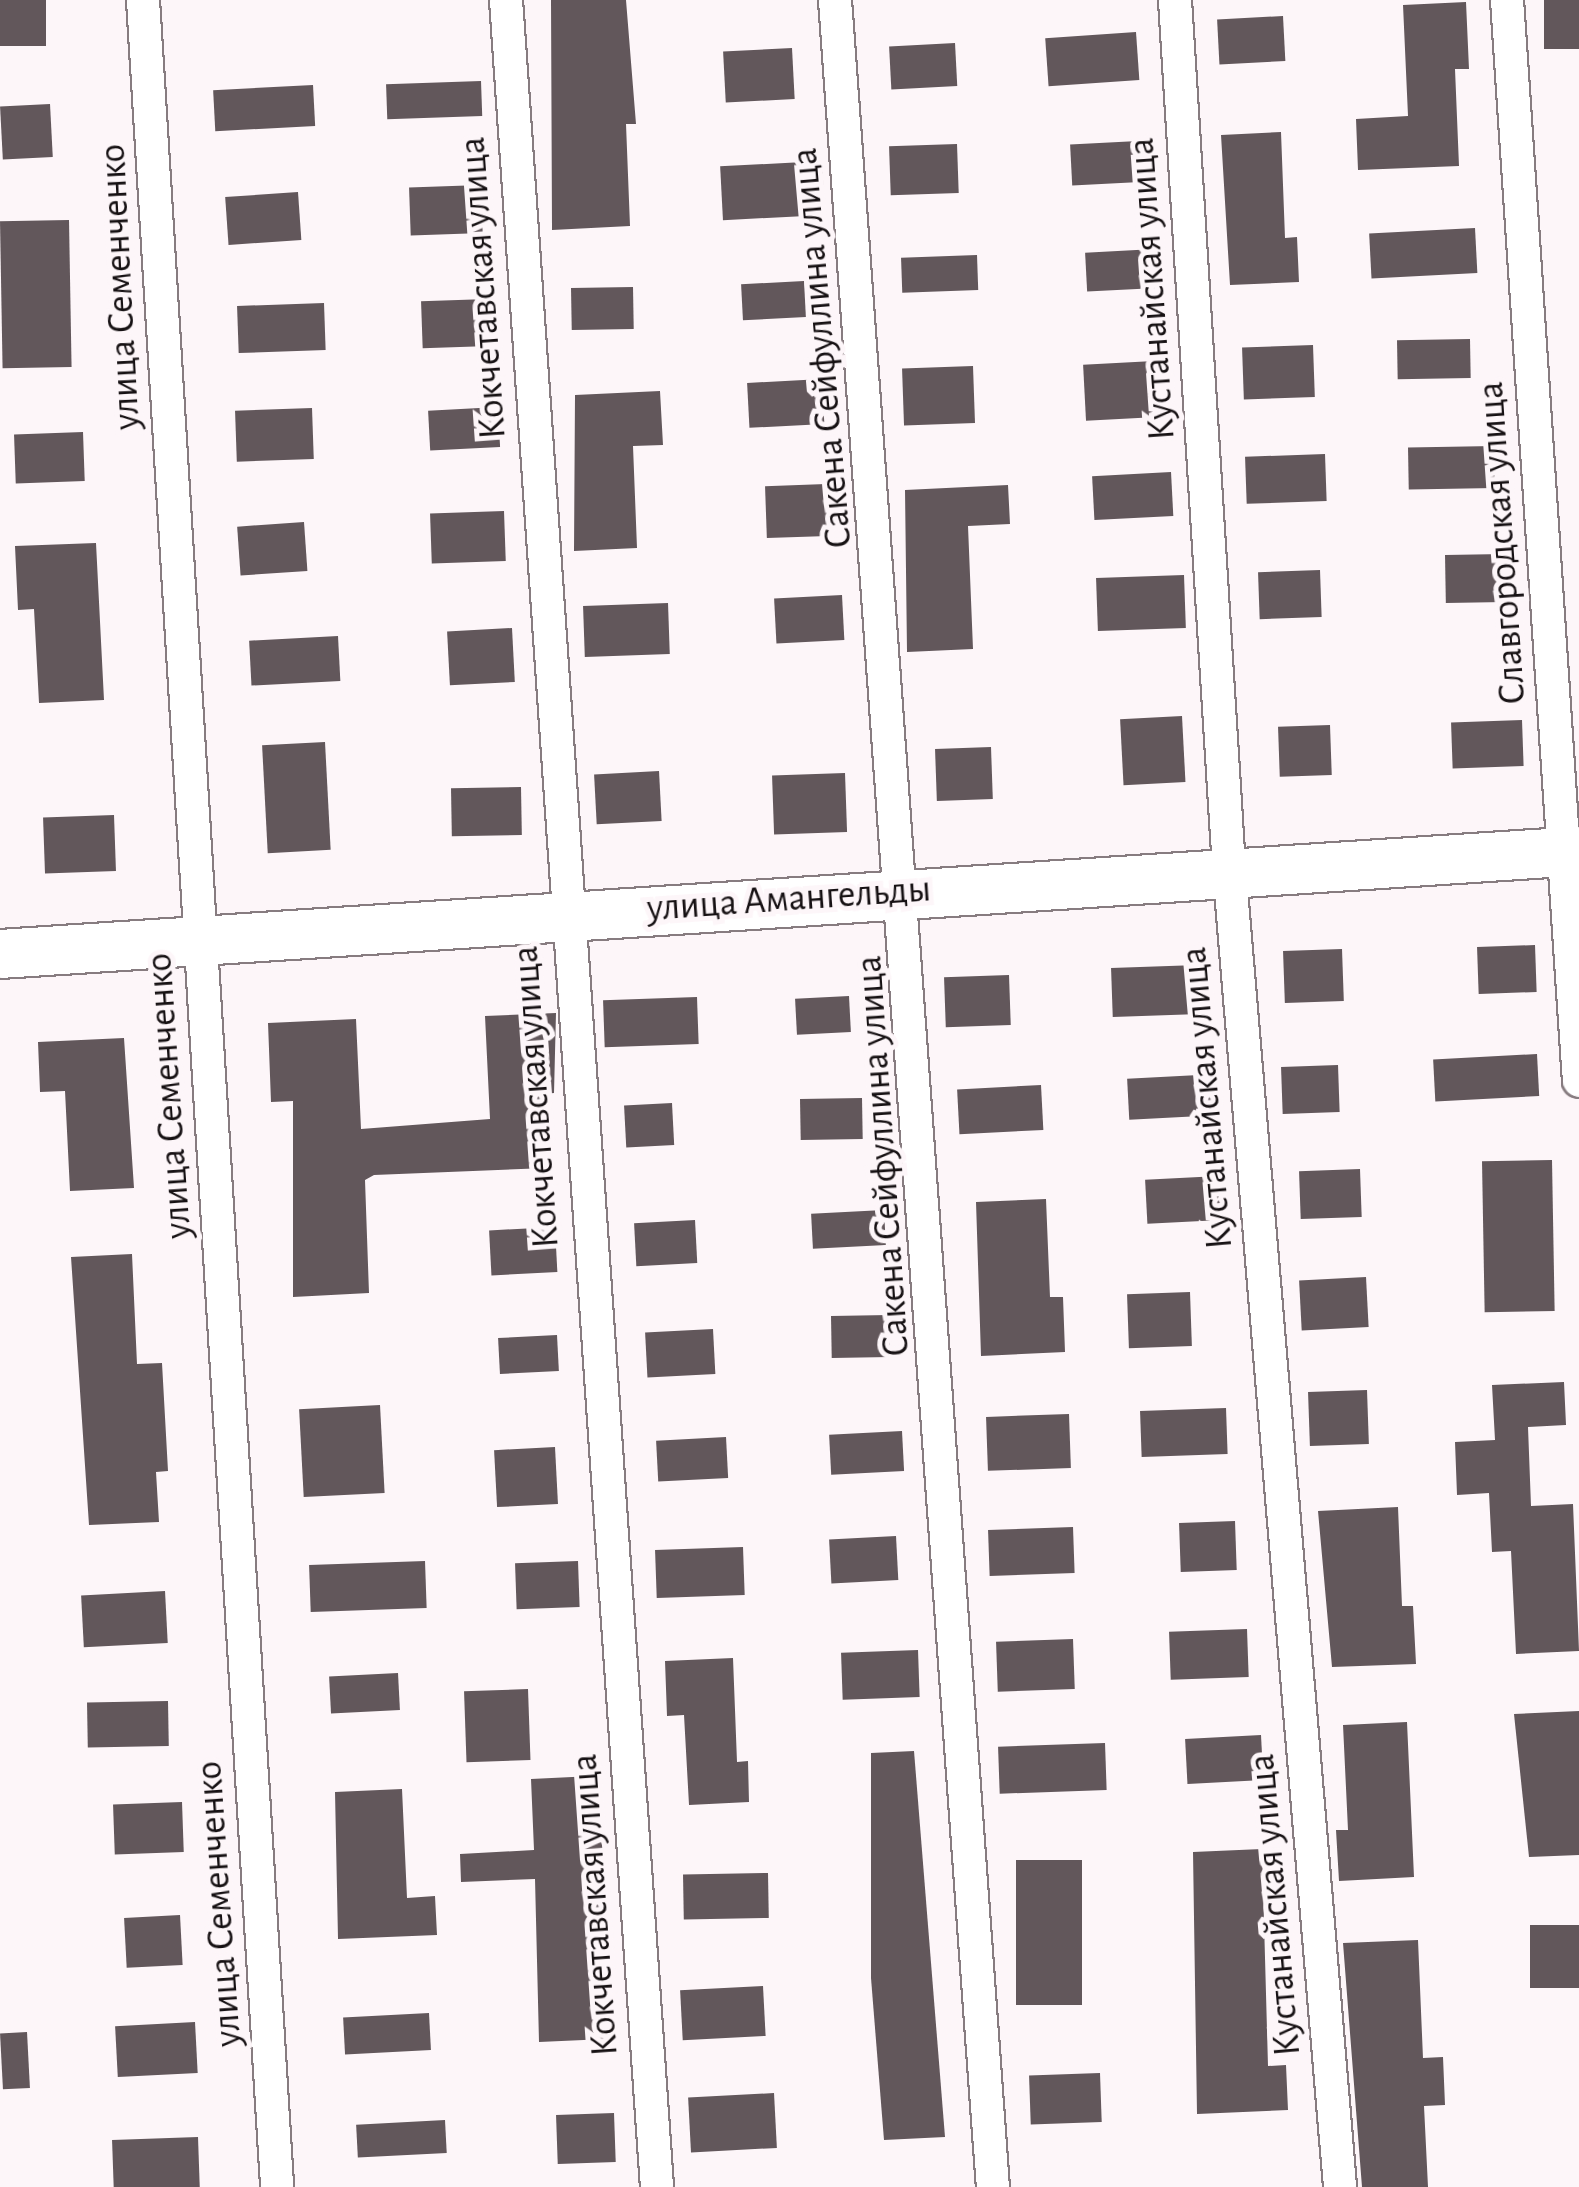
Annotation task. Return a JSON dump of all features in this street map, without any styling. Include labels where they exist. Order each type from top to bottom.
[{"type":"main road","name":"улица Амангельды","points":[[0,954],[906,893],[1229,867],[1571,852]]},
{"type":"street","name":"улица Семенченко","points":[[144,0],[277,2187]]},
{"type":"street","name":"Кокчетавская улица","points":[[506,0],[564,916],[657,2187]]},
{"type":"street","name":"Сакена Сейфуллина улица","points":[[835,0],[906,893],[993,2187]]},
{"type":"street","name":"Кустанайская улица","points":[[1175,0],[1229,867],[1340,2187]]},
{"type":"street","name":"Славгородская улица","points":[[1506,0],[1571,852],[1579,1081]]},
{"type":"building","points":[[0,0],[46,0],[46,46],[0,46]]},
{"type":"building","points":[[551,0],[626,0],[636,124],[626,124],[630,226],[552,230]]},
{"type":"building","points":[[1544,0],[1579,0],[1579,49],[1544,49]]},
{"type":"building","points":[[1466,2],[1469,69],[1455,69],[1459,166],[1358,170],[1356,119],[1408,116],[1403,5]]},
{"type":"building","points":[[1283,16],[1285,61],[1219,64],[1217,19]]},
{"type":"building","points":[[1136,32],[1139,80],[1049,86],[1045,38]]},
{"type":"building","points":[[955,43],[957,86],[891,89],[889,46]]},
{"type":"building","points":[[792,48],[795,99],[726,103],[723,52]]},
{"type":"building","points":[[481,81],[482,116],[387,119],[386,84]]},
{"type":"building","points":[[313,85],[315,126],[215,131],[213,90]]},
{"type":"building","points":[[50,104],[53,157],[3,160],[0,107]]},
{"type":"building","points":[[1281,132],[1285,238],[1297,237],[1299,282],[1230,285],[1221,135]]},
{"type":"building","points":[[1138,141],[1140,182],[1072,186],[1070,145]]},
{"type":"building","points":[[957,144],[959,193],[891,195],[889,146]]},
{"type":"building","points":[[822,161],[825,215],[723,220],[720,166]]},
{"type":"building","points":[[481,185],[483,233],[411,235],[409,188]]},
{"type":"building","points":[[298,192],[301,240],[229,245],[225,197]]},
{"type":"building","points":[[69,220],[72,367],[3,368],[0,221]]},
{"type":"building","points":[[1475,228],[1477,273],[1372,278],[1369,234]]},
{"type":"building","points":[[1155,249],[1157,288],[1087,292],[1085,253]]},
{"type":"building","points":[[977,255],[978,290],[902,293],[901,258]]},
{"type":"building","points":[[804,281],[806,317],[743,320],[741,284]]},
{"type":"building","points":[[633,287],[634,329],[572,330],[571,288]]},
{"type":"building","points":[[488,299],[490,346],[423,348],[421,301]]},
{"type":"building","points":[[324,303],[326,350],[239,353],[237,306]]},
{"type":"building","points":[[1470,339],[1471,378],[1398,379],[1397,340]]},
{"type":"building","points":[[1313,345],[1315,397],[1244,399],[1242,347]]},
{"type":"building","points":[[1154,361],[1157,417],[1086,421],[1083,365]]},
{"type":"building","points":[[973,366],[975,423],[904,425],[902,368]]},
{"type":"building","points":[[822,379],[824,424],[749,428],[747,383]]},
{"type":"building","points":[[660,391],[663,445],[633,446],[637,548],[574,551],[575,395]]},
{"type":"building","points":[[498,407],[500,447],[430,451],[428,411]]},
{"type":"building","points":[[312,408],[314,459],[237,462],[235,411]]},
{"type":"building","points":[[83,432],[85,481],[16,483],[14,434]]},
{"type":"building","points":[[1494,446],[1495,488],[1409,489],[1408,448]]},
{"type":"building","points":[[1325,454],[1327,501],[1247,504],[1245,457]]},
{"type":"building","points":[[1171,472],[1173,516],[1094,520],[1092,476]]},
{"type":"building","points":[[826,484],[828,536],[767,538],[765,486]]},
{"type":"building","points":[[1008,485],[1010,524],[968,526],[973,649],[907,652],[905,490]]},
{"type":"building","points":[[504,511],[506,561],[432,564],[430,514]]},
{"type":"building","points":[[304,522],[307,571],[241,576],[237,527]]},
{"type":"building","points":[[96,543],[104,700],[39,703],[34,609],[18,610],[15,546]]},
{"type":"building","points":[[1504,554],[1505,602],[1446,603],[1445,555]]},
{"type":"building","points":[[1320,570],[1322,617],[1260,619],[1258,572]]},
{"type":"building","points":[[1184,575],[1186,628],[1098,631],[1096,578]]},
{"type":"building","points":[[842,595],[844,640],[776,643],[774,599]]},
{"type":"building","points":[[668,603],[670,654],[585,657],[583,606]]},
{"type":"building","points":[[512,628],[515,682],[450,685],[447,631]]},
{"type":"building","points":[[338,636],[340,681],[251,686],[249,641]]},
{"type":"building","points":[[1182,716],[1185,782],[1124,785],[1120,719]]},
{"type":"building","points":[[1522,720],[1524,766],[1453,768],[1451,722]]},
{"type":"building","points":[[1330,725],[1332,775],[1280,777],[1278,727]]},
{"type":"building","points":[[325,742],[331,850],[268,853],[262,745]]},
{"type":"building","points":[[991,747],[993,799],[937,801],[935,749]]},
{"type":"building","points":[[659,771],[662,821],[597,824],[594,774]]},
{"type":"building","points":[[845,773],[847,832],[774,835],[772,776]]},
{"type":"building","points":[[521,787],[522,835],[452,836],[451,788]]},
{"type":"building","points":[[114,815],[116,871],[45,873],[43,817]]},
{"type":"building","points":[[1535,945],[1537,992],[1479,994],[1477,947]]},
{"type":"building","points":[[1342,949],[1344,1001],[1285,1003],[1283,951]]},
{"type":"building","points":[[1198,965],[1200,1014],[1113,1017],[1111,968]]},
{"type":"building","points":[[1009,975],[1011,1025],[946,1027],[944,977]]},
{"type":"building","points":[[849,996],[851,1032],[797,1035],[795,999]]},
{"type":"building","points":[[697,997],[699,1044],[605,1047],[603,1000]]},
{"type":"building","points":[[556,1013],[554,1093],[544,1094],[547,1168],[374,1175],[365,1180],[369,1293],[293,1297],[293,1101],[271,1102],[268,1023],[356,1019],[361,1129],[490,1119],[485,1016]]},
{"type":"building","points":[[124,1038],[134,1188],[70,1191],[65,1091],[40,1092],[38,1042]]},
{"type":"building","points":[[1537,1054],[1539,1096],[1435,1101],[1433,1059]]},
{"type":"building","points":[[1338,1065],[1340,1112],[1283,1114],[1281,1067]]},
{"type":"building","points":[[1218,1074],[1220,1115],[1129,1120],[1127,1079]]},
{"type":"building","points":[[1041,1085],[1043,1130],[959,1134],[957,1089]]},
{"type":"building","points":[[862,1098],[863,1139],[801,1140],[800,1099]]},
{"type":"building","points":[[672,1103],[674,1145],[626,1147],[624,1106]]},
{"type":"building","points":[[1552,1160],[1555,1311],[1485,1312],[1482,1161]]},
{"type":"building","points":[[1360,1169],[1362,1217],[1301,1219],[1299,1171]]},
{"type":"building","points":[[1219,1176],[1221,1220],[1147,1224],[1145,1180]]},
{"type":"building","points":[[1046,1199],[1050,1297],[1063,1297],[1065,1352],[981,1356],[976,1202]]},
{"type":"building","points":[[884,1210],[886,1245],[813,1249],[811,1214]]},
{"type":"building","points":[[695,1220],[697,1263],[636,1266],[634,1223]]},
{"type":"building","points":[[555,1227],[557,1272],[491,1275],[489,1230]]},
{"type":"building","points":[[132,1254],[137,1364],[162,1363],[168,1471],[156,1472],[159,1522],[89,1525],[71,1257]]},
{"type":"building","points":[[1366,1277],[1369,1327],[1302,1330],[1299,1281]]},
{"type":"building","points":[[1190,1292],[1192,1346],[1129,1348],[1127,1294]]},
{"type":"building","points":[[889,1315],[890,1357],[832,1358],[831,1316]]},
{"type":"building","points":[[713,1329],[715,1374],[647,1377],[645,1333]]},
{"type":"building","points":[[557,1335],[559,1371],[500,1374],[498,1338]]},
{"type":"building","points":[[1564,1382],[1566,1425],[1528,1427],[1531,1506],[1573,1504],[1579,1651],[1516,1654],[1511,1551],[1492,1552],[1489,1493],[1457,1495],[1455,1442],[1495,1440],[1492,1385]]},
{"type":"building","points":[[1367,1390],[1369,1444],[1310,1446],[1308,1392]]},
{"type":"building","points":[[380,1405],[385,1493],[304,1497],[299,1409]]},
{"type":"building","points":[[1226,1408],[1228,1454],[1142,1457],[1140,1411]]},
{"type":"building","points":[[1069,1414],[1071,1468],[988,1471],[986,1417]]},
{"type":"building","points":[[902,1431],[904,1471],[831,1475],[829,1435]]},
{"type":"building","points":[[726,1437],[728,1478],[658,1482],[656,1441]]},
{"type":"building","points":[[555,1447],[558,1504],[497,1507],[494,1450]]},
{"type":"building","points":[[1398,1507],[1402,1606],[1413,1606],[1416,1664],[1332,1667],[1318,1511]]},
{"type":"building","points":[[1235,1521],[1237,1570],[1181,1572],[1179,1523]]},
{"type":"building","points":[[1073,1527],[1075,1573],[990,1576],[988,1530]]},
{"type":"building","points":[[896,1536],[898,1580],[831,1583],[829,1540]]},
{"type":"building","points":[[743,1547],[745,1595],[657,1598],[655,1550]]},
{"type":"building","points":[[425,1561],[427,1608],[311,1612],[309,1565]]},
{"type":"building","points":[[578,1561],[580,1607],[517,1609],[515,1563]]},
{"type":"building","points":[[165,1591],[168,1643],[84,1647],[81,1595]]},
{"type":"building","points":[[1247,1629],[1249,1677],[1171,1680],[1169,1632]]},
{"type":"building","points":[[1073,1639],[1075,1689],[998,1692],[996,1642]]},
{"type":"building","points":[[918,1650],[920,1697],[843,1700],[841,1653]]},
{"type":"building","points":[[733,1658],[737,1762],[748,1761],[749,1802],[689,1805],[684,1715],[667,1716],[665,1661]]},
{"type":"building","points":[[398,1673],[400,1710],[331,1714],[329,1677]]},
{"type":"building","points":[[528,1689],[530,1760],[467,1762],[464,1691]]},
{"type":"building","points":[[168,1701],[169,1746],[88,1747],[87,1702]]},
{"type":"building","points":[[1579,1711],[1579,1855],[1529,1857],[1514,1714]]},
{"type":"building","points":[[1407,1722],[1414,1877],[1339,1881],[1336,1830],[1348,1830],[1343,1725]]},
{"type":"building","points":[[1261,1735],[1263,1780],[1187,1784],[1185,1739]]},
{"type":"building","points":[[1105,1743],[1107,1790],[1000,1794],[998,1747]]},
{"type":"building","points":[[914,1751],[945,2137],[884,2140],[871,1978],[871,1753]]},
{"type":"building","points":[[593,1776],[606,1876],[606,2039],[539,2042],[535,1879],[461,1882],[460,1854],[534,1850],[531,1779]]},
{"type":"building","points":[[402,1789],[407,1898],[435,1896],[437,1935],[338,1939],[335,1792]]},
{"type":"building","points":[[182,1802],[184,1852],[115,1854],[113,1804]]},
{"type":"building","points":[[1262,1849],[1268,2066],[1286,2065],[1288,2110],[1197,2114],[1193,1852]]},
{"type":"building","points":[[1016,1860],[1082,1860],[1082,2005],[1016,2005]]},
{"type":"building","points":[[768,1873],[769,1918],[684,1919],[683,1874]]},
{"type":"building","points":[[180,1915],[183,1965],[127,1968],[124,1918]]},
{"type":"building","points":[[1530,1925],[1579,1925],[1579,1988],[1530,1988]]},
{"type":"building","points":[[1418,1940],[1423,2058],[1443,2057],[1445,2105],[1424,2106],[1428,2187],[1362,2187],[1343,1943]]},
{"type":"building","points":[[763,1986],[766,2036],[683,2040],[680,1990]]},
{"type":"building","points":[[429,2013],[431,2050],[345,2054],[343,2018]]},
{"type":"building","points":[[195,2022],[198,2073],[118,2077],[115,2026]]},
{"type":"building","points":[[27,2032],[30,2088],[3,2089],[0,2033]]},
{"type":"building","points":[[1100,2073],[1102,2122],[1031,2124],[1029,2075]]},
{"type":"building","points":[[774,2093],[777,2148],[691,2152],[688,2098]]},
{"type":"building","points":[[614,2113],[616,2162],[558,2164],[556,2115]]},
{"type":"building","points":[[445,2120],[447,2153],[358,2158],[356,2125]]},
{"type":"building","points":[[198,2137],[200,2187],[114,2187],[112,2140]]}]
